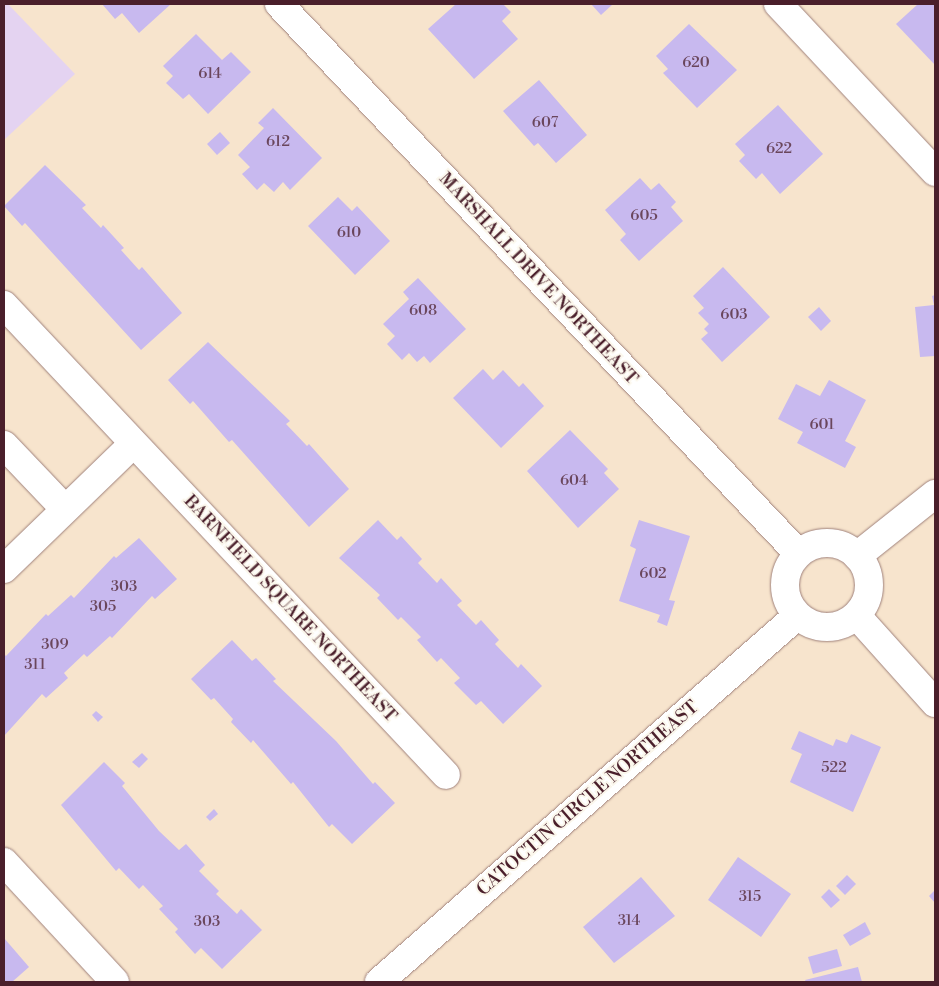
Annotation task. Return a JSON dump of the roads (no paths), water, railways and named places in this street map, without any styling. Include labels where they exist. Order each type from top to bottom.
[{"type":"street","name":"MARSHALL DRIVE NORTHEAST","points":[[279,4],[798,553]]},
{"type":"street","points":[[778,4],[935,172]]},
{"type":"street","name":"BARNFIELD SQUARE NORTHEAST","points":[[4,305],[446,775]]},
{"type":"street","points":[[4,568],[133,444]]},
{"type":"street","points":[[4,445],[65,509]]},
{"type":"street","points":[[857,556],[935,494]]},
{"type":"street","points":[[829,543],[844,546],[857,556],[869,579],[867,599],[857,616],[843,624],[826,628],[810,625],[797,616],[787,601],[784,584],[788,567],[798,553],[812,545],[829,543]]},
{"type":"street","name":"CATOCTIN CIRCLE NORTHEAST","points":[[379,982],[797,616]]},
{"type":"street","points":[[857,616],[935,703]]},
{"type":"street","points":[[4,862],[115,982]]}]
